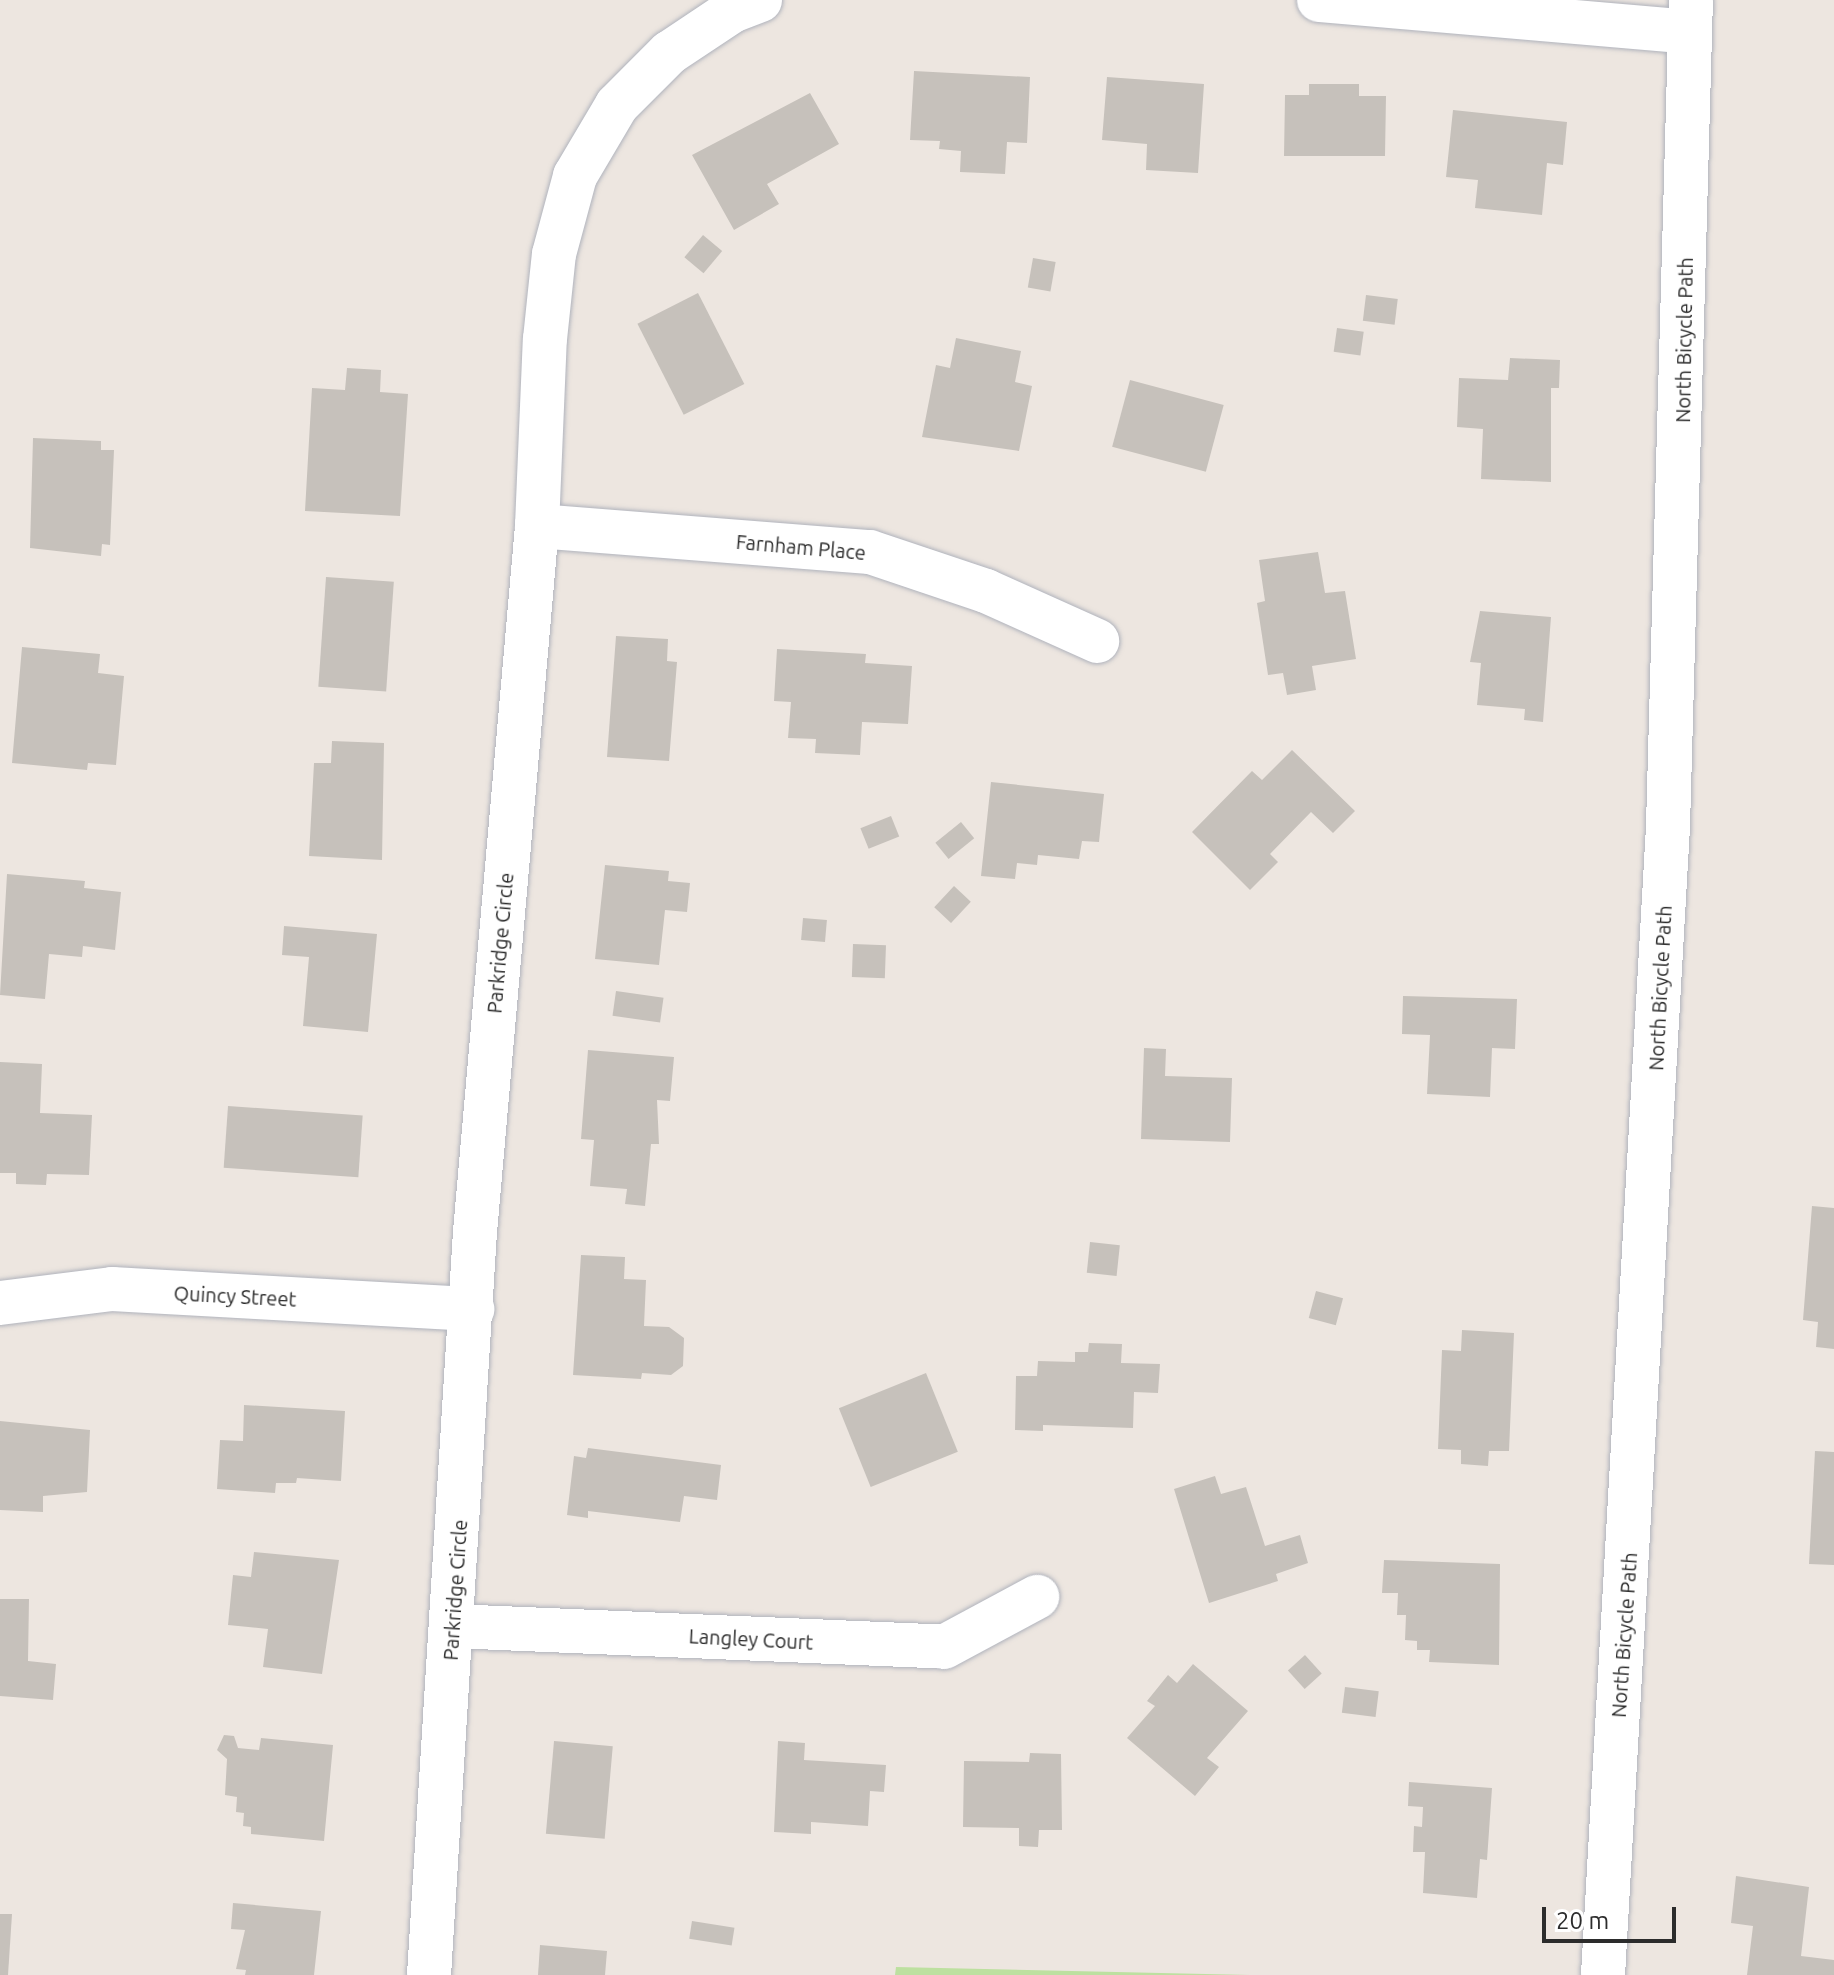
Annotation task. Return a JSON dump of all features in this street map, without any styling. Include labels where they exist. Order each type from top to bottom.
[{"type":"street","name":"Parkridge Circle","points":[[429,1975],[472,1309],[537,526],[545,339],[554,254],[575,176],[617,105],[669,53],[732,11],[760,0]]},
{"type":"street","points":[[1319,0],[1690,16]]},
{"type":"street","name":"North Bicycle Path","points":[[1603,1975],[1668,826],[1690,16]]},
{"type":"street","name":"Farnham Place","points":[[537,526],[870,552],[986,591],[1097,641]]},
{"type":"street","name":"Quincy Street","points":[[0,1303],[112,1289],[472,1309]]},
{"type":"street","name":"Langley Court","points":[[452,1626],[944,1647],[1037,1597]]},
{"type":"green space","points":[[896,1967],[1250,1975],[895,1975]]},
{"type":"building","points":[[914,71],[1030,77],[1027,143],[1007,142],[1005,174],[960,172],[961,151],[939,149],[940,141],[910,140]]},
{"type":"building","points":[[1107,77],[1204,84],[1198,173],[1146,170],[1147,144],[1102,140]]},
{"type":"building","points":[[1309,84],[1359,84],[1359,96],[1386,96],[1385,156],[1284,156],[1285,95],[1309,95]]},
{"type":"building","points":[[810,93],[839,144],[767,184],[779,204],[734,230],[692,155]]},
{"type":"building","points":[[1453,110],[1567,122],[1563,165],[1547,163],[1542,215],[1475,208],[1478,180],[1446,177]]},
{"type":"building","points":[[703,235],[722,251],[704,273],[684,257]]},
{"type":"building","points":[[1033,258],[1056,262],[1050,292],[1028,288]]},
{"type":"building","points":[[698,293],[744,384],[684,415],[637,324]]},
{"type":"building","points":[[1366,295],[1398,299],[1395,325],[1363,321]]},
{"type":"building","points":[[1337,328],[1364,332],[1360,356],[1334,352]]},
{"type":"building","points":[[956,338],[1021,351],[1015,382],[1032,386],[1019,451],[922,437],[936,365],[950,368]]},
{"type":"building","points":[[1510,358],[1560,360],[1559,388],[1551,388],[1551,482],[1481,479],[1483,429],[1457,427],[1459,378],[1508,380]]},
{"type":"building","points":[[347,368],[381,370],[380,392],[408,394],[400,516],[305,511],[312,388],[345,390]]},
{"type":"building","points":[[1130,380],[1224,405],[1206,472],[1112,447]]},
{"type":"building","points":[[33,438],[101,441],[101,450],[114,450],[110,545],[102,544],[101,556],[30,548]]},
{"type":"building","points":[[1318,552],[1325,593],[1345,591],[1356,659],[1312,666],[1316,690],[1287,695],[1283,673],[1268,675],[1257,603],[1265,601],[1259,560]]},
{"type":"building","points":[[326,577],[394,582],[386,691],[318,687]]},
{"type":"building","points":[[1480,611],[1551,617],[1543,722],[1524,720],[1525,709],[1477,705],[1481,663],[1470,662]]},
{"type":"building","points":[[616,636],[668,639],[667,661],[677,662],[669,761],[607,757]]},
{"type":"building","points":[[22,647],[100,654],[98,673],[124,676],[116,765],[88,763],[87,770],[12,763]]},
{"type":"building","points":[[777,649],[866,654],[865,663],[912,666],[908,724],[862,722],[860,755],[815,753],[816,739],[788,738],[791,702],[774,701]]},
{"type":"building","points":[[332,741],[384,743],[382,860],[309,856],[314,763],[331,763]]},
{"type":"building","points":[[1292,750],[1355,811],[1333,833],[1311,812],[1270,854],[1278,862],[1250,890],[1192,832],[1252,771],[1262,780]]},
{"type":"building","points":[[991,782],[1104,794],[1099,842],[1082,841],[1079,859],[1038,855],[1037,865],[1017,863],[1015,879],[981,876]]},
{"type":"building","points":[[891,816],[899,836],[869,849],[860,828]]},
{"type":"building","points":[[961,822],[974,838],[949,859],[935,843]]},
{"type":"building","points":[[605,865],[669,871],[668,881],[690,883],[687,912],[665,910],[659,965],[595,959]]},
{"type":"building","points":[[7,874],[85,881],[84,888],[121,892],[115,950],[83,946],[82,957],[49,954],[45,999],[0,995]]},
{"type":"building","points":[[954,886],[971,902],[951,923],[934,907]]},
{"type":"building","points":[[803,918],[827,920],[825,942],[801,940]]},
{"type":"building","points":[[284,926],[377,934],[368,1032],[303,1026],[309,957],[282,955]]},
{"type":"building","points":[[853,944],[886,945],[885,978],[852,977]]},
{"type":"building","points":[[616,991],[664,998],[660,1022],[613,1016]]},
{"type":"building","points":[[1403,996],[1517,999],[1515,1049],[1492,1048],[1490,1097],[1427,1094],[1430,1035],[1402,1034]]},
{"type":"building","points":[[1144,1048],[1166,1049],[1165,1076],[1232,1078],[1230,1142],[1141,1139]]},
{"type":"building","points":[[588,1050],[674,1057],[670,1101],[657,1100],[659,1144],[651,1144],[645,1206],[625,1204],[627,1189],[590,1186],[594,1140],[581,1139]]},
{"type":"building","points":[[0,1062],[42,1064],[40,1113],[92,1115],[89,1175],[47,1174],[46,1185],[16,1184],[16,1173],[0,1173]]},
{"type":"building","points":[[228,1106],[363,1115],[358,1177],[224,1168]]},
{"type":"building","points":[[1812,1206],[1834,1208],[1834,1349],[1816,1347],[1818,1322],[1803,1320]]},
{"type":"building","points":[[1090,1242],[1120,1245],[1117,1276],[1087,1273]]},
{"type":"building","points":[[581,1255],[625,1257],[624,1279],[646,1280],[644,1326],[669,1327],[684,1338],[683,1366],[671,1375],[642,1373],[641,1379],[573,1375]]},
{"type":"building","points":[[1316,1291],[1343,1298],[1336,1325],[1309,1318]]},
{"type":"building","points":[[1462,1330],[1514,1333],[1509,1451],[1489,1451],[1488,1466],[1461,1464],[1461,1450],[1438,1449],[1442,1350],[1461,1351]]},
{"type":"building","points":[[1089,1343],[1122,1344],[1121,1363],[1160,1364],[1158,1393],[1134,1392],[1133,1428],[1043,1425],[1043,1431],[1015,1430],[1016,1376],[1037,1376],[1038,1361],[1075,1362],[1075,1352],[1088,1352]]},
{"type":"building","points":[[926,1373],[958,1452],[871,1487],[839,1408]]},
{"type":"building","points":[[244,1405],[345,1411],[341,1481],[297,1478],[296,1483],[276,1483],[275,1493],[217,1489],[220,1440],[243,1441]]},
{"type":"building","points":[[0,1421],[90,1430],[87,1492],[43,1496],[43,1512],[0,1510]]},
{"type":"building","points":[[588,1448],[721,1465],[717,1500],[684,1496],[680,1522],[588,1511],[588,1518],[567,1515],[574,1456],[586,1458]]},
{"type":"building","points":[[1815,1451],[1834,1452],[1834,1565],[1809,1564]]},
{"type":"building","points":[[1215,1476],[1221,1494],[1246,1487],[1265,1546],[1300,1535],[1308,1563],[1276,1574],[1278,1581],[1209,1603],[1174,1489]]},
{"type":"building","points":[[254,1552],[339,1560],[322,1674],[263,1667],[268,1629],[228,1625],[233,1575],[251,1577]]},
{"type":"building","points":[[1384,1560],[1500,1564],[1499,1665],[1429,1662],[1430,1650],[1417,1650],[1417,1641],[1405,1640],[1406,1615],[1397,1615],[1398,1593],[1382,1593]]},
{"type":"building","points":[[0,1599],[29,1599],[28,1661],[56,1664],[53,1700],[0,1696]]},
{"type":"building","points":[[1305,1655],[1322,1674],[1305,1689],[1288,1670]]},
{"type":"building","points":[[1193,1664],[1248,1711],[1207,1758],[1219,1767],[1195,1796],[1127,1738],[1155,1706],[1147,1701],[1168,1675],[1177,1683]]},
{"type":"building","points":[[1345,1687],[1379,1691],[1376,1717],[1342,1713]]},
{"type":"building","points":[[224,1735],[234,1736],[238,1748],[259,1750],[261,1738],[333,1745],[324,1841],[251,1834],[251,1827],[243,1826],[244,1813],[236,1812],[237,1797],[225,1795],[227,1759],[217,1750]]},
{"type":"building","points":[[554,1741],[613,1746],[605,1839],[546,1834]]},
{"type":"building","points":[[778,1741],[805,1743],[804,1760],[886,1765],[884,1792],[870,1791],[868,1826],[811,1822],[811,1834],[774,1832]]},
{"type":"building","points":[[1030,1753],[1061,1754],[1062,1830],[1039,1830],[1038,1847],[1019,1846],[1019,1828],[963,1827],[964,1761],[1029,1762]]},
{"type":"building","points":[[1409,1782],[1492,1788],[1487,1860],[1480,1859],[1477,1898],[1423,1893],[1425,1852],[1413,1852],[1414,1826],[1422,1827],[1423,1807],[1408,1806]]},
{"type":"building","points":[[1736,1876],[1809,1887],[1801,1956],[1834,1960],[1834,1975],[1747,1975],[1753,1926],[1731,1923]]},
{"type":"building","points":[[233,1903],[321,1911],[314,1975],[245,1975],[246,1970],[236,1969],[245,1930],[231,1929]]},
{"type":"building","points":[[0,1914],[12,1914],[8,1975],[0,1975]]},
{"type":"building","points":[[692,1921],[734,1928],[732,1946],[689,1939]]},
{"type":"building","points":[[540,1945],[607,1951],[605,1975],[538,1975]]}]
